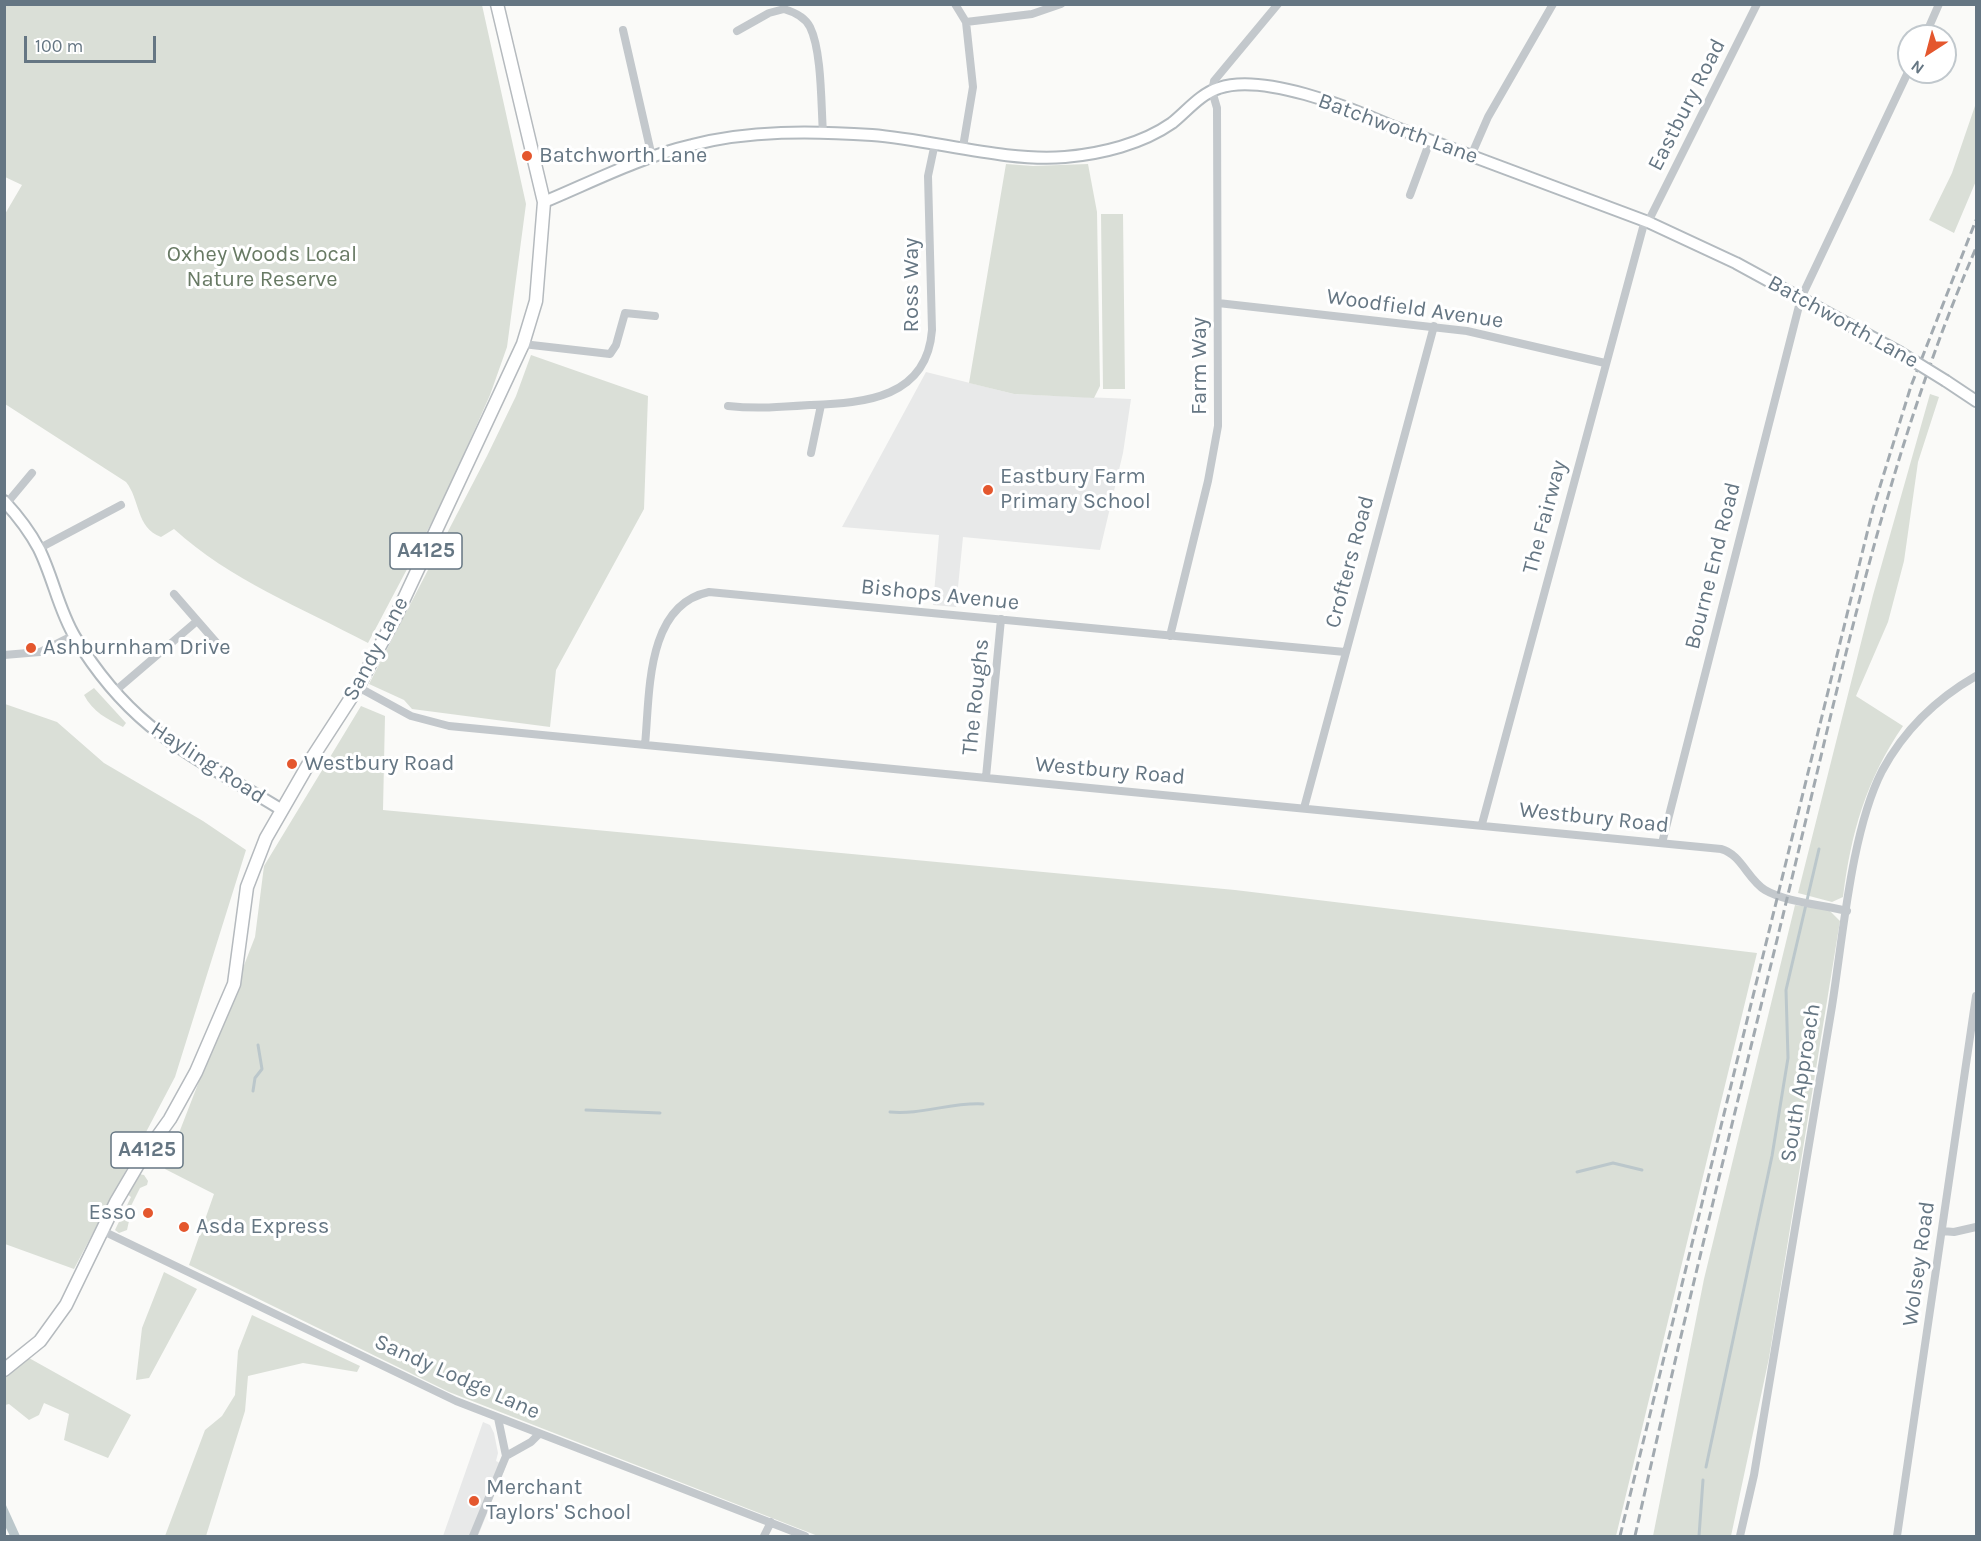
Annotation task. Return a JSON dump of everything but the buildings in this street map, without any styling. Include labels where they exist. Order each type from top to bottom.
[{"type":"main road","name":"Sandy Lane","points":[[103,1231],[140,1161],[170,1119],[196,1072],[234,984],[247,886],[266,838],[358,687],[396,616],[523,344],[536,301],[544,202],[497,4]]},
{"type":"main road","name":"A4125","points":[[4,1370],[27,1353],[66,1305],[103,1231]]},
{"type":"street","points":[[955,4],[966,22],[973,87],[963,147]]},
{"type":"street","points":[[966,22],[1032,14],[1061,4]]},
{"type":"street","points":[[1212,91],[1214,78],[1256,34],[1278,4]]},
{"type":"street","points":[[1471,156],[1488,117],[1553,4]]},
{"type":"street","name":"Eastbury Road","points":[[1647,221],[1757,4]]},
{"type":"street","points":[[1930,24],[1939,4]]},
{"type":"street","points":[[737,31],[769,14],[784,9],[805,20],[810,28],[815,50],[823,133]]},
{"type":"street","points":[[622,30],[652,157]]},
{"type":"street","name":"Bourne End Road","points":[[1662,843],[1801,298],[1902,84]]},
{"type":"street","name":"Batchworth Lane","points":[[544,202],[652,157],[713,140],[745,136],[823,133],[872,135],[1040,158],[1094,153],[1137,140],[1164,128],[1212,91],[1241,85],[1271,87],[1355,110],[1430,141],[1647,221],[1801,298],[1899,352],[1977,400]]},
{"type":"street","name":"Farm Way","points":[[1170,636],[1218,426],[1217,108],[1212,91]]},
{"type":"street","points":[[1410,195],[1430,141]]},
{"type":"street","name":"Ross Way","points":[[728,406],[768,408],[880,398],[913,376],[925,357],[931,340],[933,318],[928,176],[935,143]]},
{"type":"street","name":"The Fairway","points":[[1482,824],[1605,363],[1647,221]]},
{"type":"street","name":"Woodfield Avenue","points":[[1218,303],[1434,326],[1500,338],[1605,363]]},
{"type":"street","points":[[523,344],[610,354],[616,345],[625,313],[655,316]]},
{"type":"street","name":"Crofters Road","points":[[1304,808],[1434,326]]},
{"type":"street","points":[[811,453],[821,405]]},
{"type":"street","points":[[6,502],[32,473]]},
{"type":"street","name":"Hayling Road","points":[[6,502],[38,549],[74,635],[114,692],[142,721],[179,750],[282,810]]},
{"type":"street","points":[[38,549],[121,505]]},
{"type":"street","name":"Bishops Avenue","points":[[645,745],[657,645],[671,618],[694,596],[718,592],[1345,652]]},
{"type":"street","points":[[174,594],[220,648]]},
{"type":"street","name":"The Roughs","points":[[986,777],[1001,619]]},
{"type":"street","points":[[114,692],[197,621]]},
{"type":"street","points":[[4,655],[40,652],[74,635]]},
{"type":"street","name":"South Approach","points":[[1740,1536],[1754,1476],[1859,846],[1882,772],[1914,724],[1953,690],[1977,676]]},
{"type":"street","name":"Westbury Road","points":[[358,687],[411,716],[433,723],[1482,824],[1726,850],[1760,887],[1770,893],[1847,911]]},
{"type":"street","name":"Wolsey Road","points":[[1897,1536],[1977,996]]},
{"type":"street","points":[[1942,1231],[1954,1232],[1977,1227]]},
{"type":"street","name":"Sandy Lodge Lane","points":[[103,1231],[456,1401],[805,1536]]},
{"type":"street","points":[[473,1536],[506,1456],[498,1418]]},
{"type":"street","points":[[506,1456],[531,1442],[539,1434]]},
{"type":"street","points":[[765,1536],[771,1522]]},
{"type":"shaded area","name":"Eastbury Farm Primary School","points":[[926,372],[1014,394],[1131,399],[1123,453],[1100,550],[963,537],[956,607],[933,605],[939,535],[842,527]]},
{"type":"shaded area","name":"Merchant Taylors' School","points":[[483,1422],[490,1425],[494,1433],[498,1453],[496,1461],[506,1466],[478,1536],[443,1536]]},
{"type":"shaded area","points":[[5,1503],[20,1536],[10,1536],[5,1526]]},
{"type":"green space","name":"Oxhey Woods Local Nature Reserve","points":[[5,4],[482,5],[526,204],[507,347],[490,395],[443,501],[368,643],[243,578],[196,547],[174,529],[161,537],[153,533],[143,520],[126,482],[5,404],[5,214],[22,185],[5,177]]},
{"type":"green space","points":[[1976,103],[1976,181],[1954,233],[1929,220],[1952,173]]},
{"type":"green space","points":[[1006,164],[1033,166],[1088,164],[1097,212],[1100,386],[1094,398],[1014,394],[969,383]]},
{"type":"green space","points":[[1101,214],[1123,214],[1125,389],[1103,389]]},
{"type":"green space","points":[[531,355],[648,396],[644,509],[556,670],[550,727],[412,709],[404,700],[369,684],[487,456],[516,396]]},
{"type":"green space","points":[[1930,394],[1939,397],[1918,462],[1904,561],[1888,622],[1856,696],[1903,726],[1879,766],[1862,808],[1846,873],[1843,897],[1832,902],[1798,893],[1873,595]]},
{"type":"green space","points":[[94,688],[126,723],[123,727],[101,714],[88,701],[84,695]]},
{"type":"green space","points":[[5,704],[57,722],[104,763],[203,821],[246,850],[175,1077],[74,1269],[5,1244]]},
{"type":"green space","points":[[361,706],[385,716],[383,810],[1235,890],[1757,953],[1616,1536],[818,1536],[449,1392],[189,1265],[214,1194],[165,1169],[255,937],[264,866]]},
{"type":"green space","points":[[1795,905],[1829,910],[1840,921],[1769,1358],[1731,1536],[1653,1536],[1704,1279]]},
{"type":"green space","points":[[139,1174],[144,1175],[148,1181],[147,1185],[140,1188],[125,1218],[129,1221],[127,1230],[119,1233],[115,1230],[131,1197],[127,1194]]},
{"type":"green space","points":[[164,1272],[197,1289],[149,1378],[136,1380],[142,1328]]},
{"type":"green space","points":[[252,1315],[360,1366],[357,1372],[303,1363],[248,1376],[245,1411],[206,1536],[165,1536],[205,1430],[222,1416],[235,1395],[238,1351]]},
{"type":"green space","points":[[29,1358],[131,1415],[108,1458],[64,1440],[69,1414],[44,1403],[39,1415],[29,1420],[9,1404],[5,1405],[4,1375]]},
{"type":"waterway","points":[[1706,1467],[1772,1156],[1788,1058],[1786,990],[1819,849]]},
{"type":"waterway","points":[[253,1091],[255,1078],[262,1069],[258,1045]]},
{"type":"waterway","points":[[890,1112],[913,1112],[983,1104]]},
{"type":"waterway","points":[[586,1110],[660,1113]]},
{"type":"waterway","points":[[1577,1172],[1613,1163],[1642,1170]]},
{"type":"waterway","points":[[1699,1536],[1703,1480]]},
{"type":"railway","points":[[1620,1536],[1873,509],[1911,386],[1976,220]]},
{"type":"railway","points":[[1635,1536],[1712,1207],[1871,558],[1918,401],[1945,324],[1976,248]]},
{"type":"place","name":"Batchworth Lane","points":[[527,156]]},
{"type":"place","name":"Eastbury Farm Primary School","points":[[988,490]]},
{"type":"place","name":"Ashburnham Drive","points":[[31,648]]},
{"type":"place","name":"Westbury Road","points":[[292,764]]},
{"type":"place","name":"Esso","points":[[148,1213]]},
{"type":"place","name":"Asda Express","points":[[184,1227]]},
{"type":"place","name":"Merchant Taylors' School","points":[[474,1501]]}]
